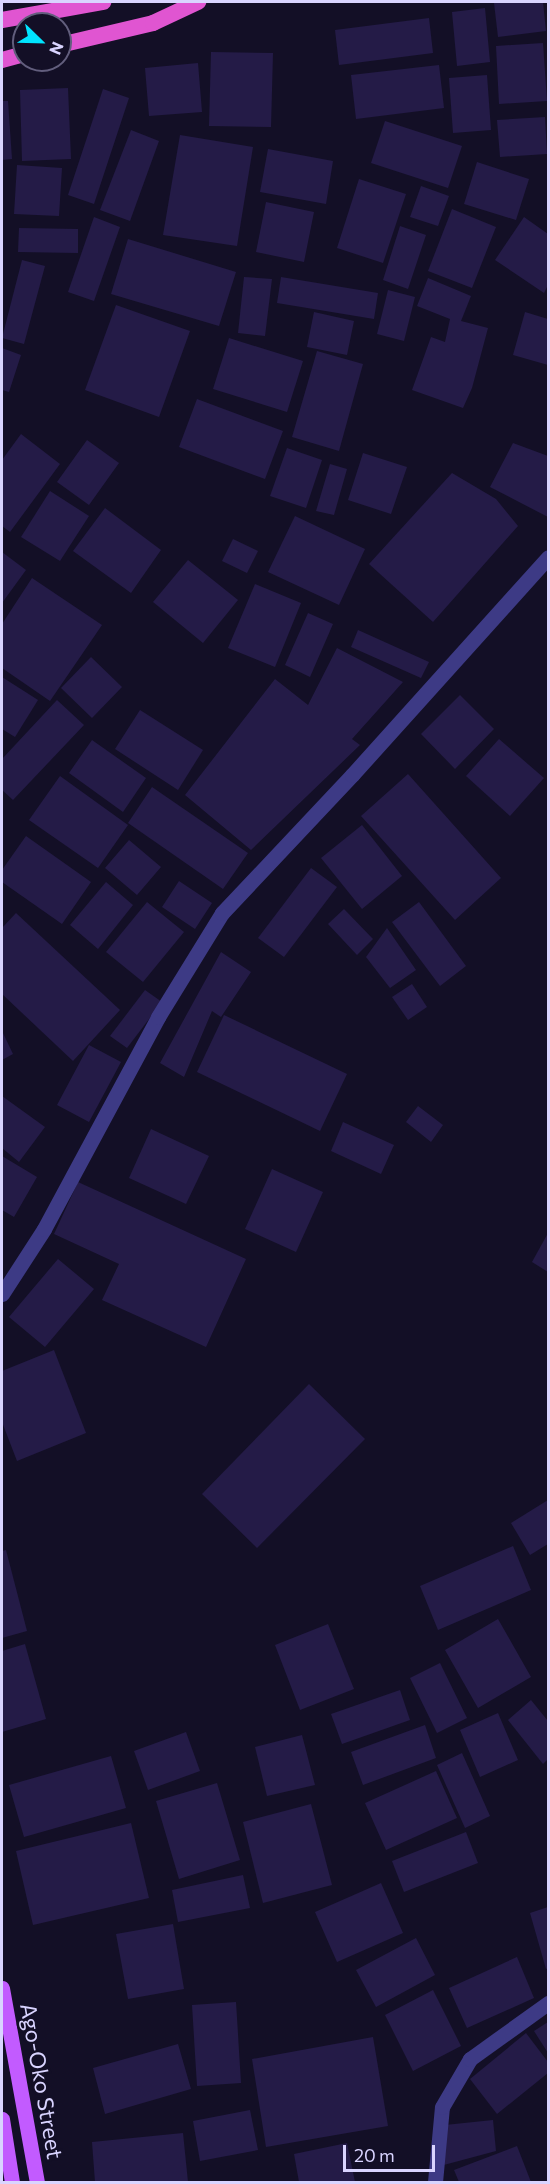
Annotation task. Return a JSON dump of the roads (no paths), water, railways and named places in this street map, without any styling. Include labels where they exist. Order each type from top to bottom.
[{"type":"highway","points":[[2,20],[103,2]]},
{"type":"highway","points":[[72,42],[153,23],[198,2]]},
{"type":"main road","name":"Ago-Oko Street","points":[[2,1988],[37,2182]]},
{"type":"main road","points":[[2,2119],[12,2182]]},
{"type":"street","points":[[2,1294],[44,1229],[158,1017],[222,913],[352,775],[549,557]]},
{"type":"street","points":[[435,2182],[442,2107],[470,2059],[549,2003]]}]
